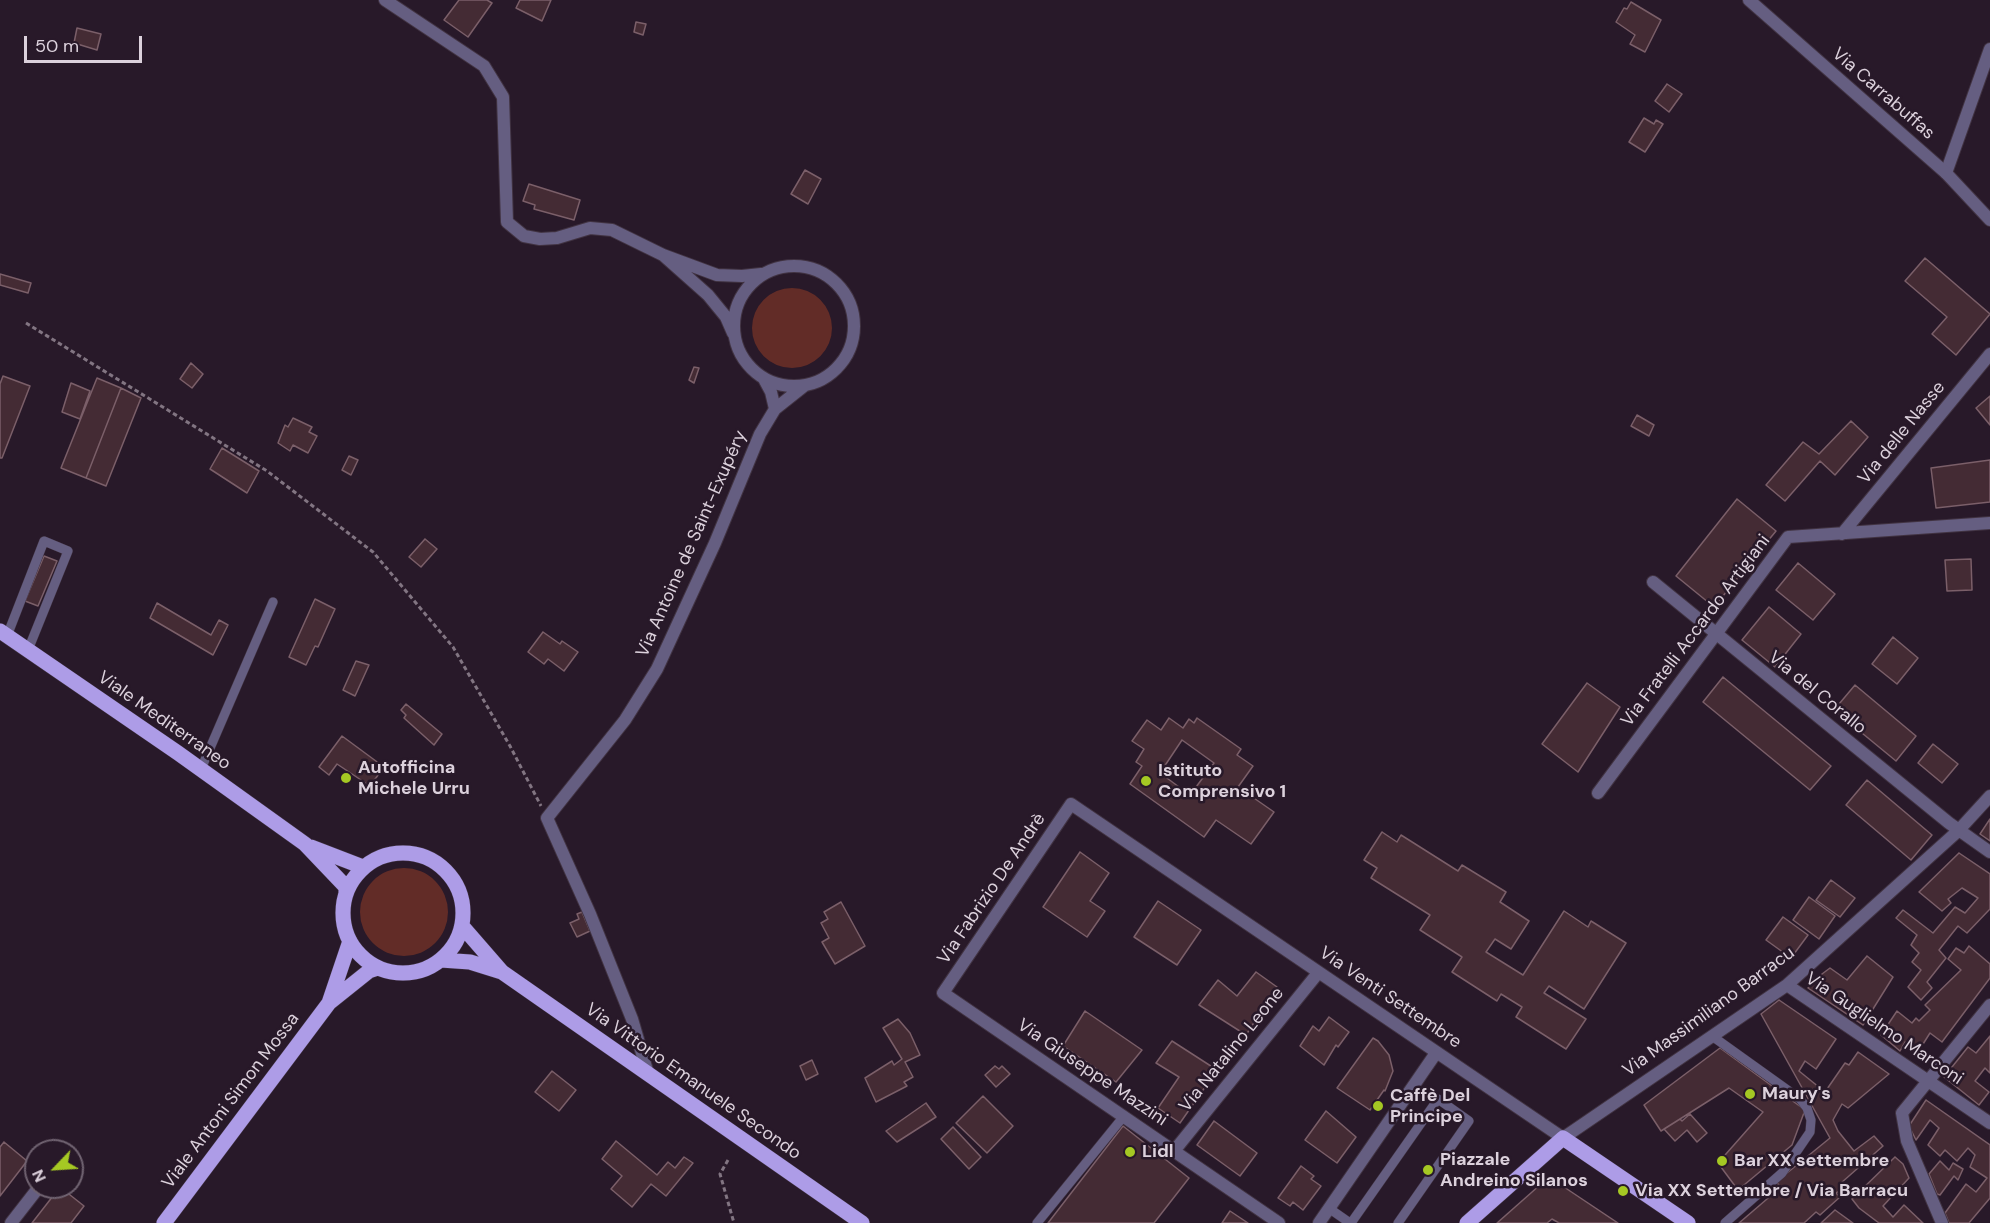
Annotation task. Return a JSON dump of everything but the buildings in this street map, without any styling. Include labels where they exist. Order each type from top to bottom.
[{"type":"main road","name":"Viale Mediterraneo","points":[[4,634],[201,769],[305,844],[346,887],[346,893]]},
{"type":"main road","name":"Viale Mediterraneo","points":[[305,844],[363,867]]},
{"type":"main road","points":[[408,852],[423,855],[435,861],[448,872],[457,885],[462,900],[462,926],[455,944],[441,960],[426,969],[415,972],[393,972],[378,968],[364,959],[350,941],[344,927],[343,909],[346,893],[353,878],[363,867],[387,854],[408,852]]},
{"type":"main road","name":"Via Vittorio Emanuele Secondo","points":[[462,926],[502,972],[862,1223]]},
{"type":"main road","name":"Viale Antoni Simon Mossa","points":[[329,1003],[350,941]]},
{"type":"main road","name":"Via Vittorio Emanuele Secondo","points":[[441,960],[470,962],[502,972]]},
{"type":"main road","name":"Viale Antoni Simon Mossa","points":[[164,1223],[329,1003],[369,971],[378,968]]},
{"type":"main road","name":"Via Massimiliano Barracu","points":[[1467,1223],[1563,1138]]},
{"type":"main road","name":"Via Venti Settembre","points":[[1563,1138],[1688,1223]]},
{"type":"street","points":[[385,0],[484,66],[503,97],[507,222],[524,236],[540,239],[557,238],[590,228],[612,230],[663,255],[717,275],[742,276],[794,266],[809,268],[823,274],[840,288],[851,308],[854,329],[850,349],[839,366],[823,379],[804,386],[783,386],[764,379]]},
{"type":"street","name":"Via Carrabuffas","points":[[1749,0],[1946,173],[1990,220]]},
{"type":"street","points":[[1946,173],[1990,49]]},
{"type":"street","points":[[663,255],[708,295],[726,317],[736,338]]},
{"type":"street","points":[[765,273],[743,293],[736,307],[734,327],[737,348],[748,365],[764,379],[776,409]]},
{"type":"street","name":"Via delle Nasse","points":[[1842,534],[1990,354]]},
{"type":"street","name":"Via Antoine de Saint-Exupéry","points":[[547,818],[625,720],[657,669],[715,543],[760,434],[776,409],[804,386]]},
{"type":"street","name":"Via Fratelli Accardo Artigiani","points":[[1598,793],[1788,537],[1990,523]]},
{"type":"street","name":"Via del Corallo","points":[[1653,582],[1959,831],[1990,852]]},
{"type":"street","name":"Via Massimiliano Barracu","points":[[1563,1138],[1787,984],[1959,831],[1990,796]]},
{"type":"street","name":"Via Venti Settembre","points":[[1071,804],[1563,1138]]},
{"type":"street","name":"Via Fabrizio De Andrè","points":[[943,993],[1071,804]]},
{"type":"street","points":[[547,818],[590,914],[632,1019],[648,1074]]},
{"type":"street","name":"Via Natalino Leone","points":[[1174,1151],[1318,973]]},
{"type":"street","name":"Via Guglielmo Marconi","points":[[1787,984],[1990,1124]]},
{"type":"street","name":"Via Giuseppe Mazzini","points":[[943,993],[1279,1223]]},
{"type":"street","points":[[1942,1223],[1907,1141],[1902,1113],[1990,1005]]},
{"type":"street","points":[[1319,1223],[1436,1053]]},
{"type":"street","points":[[11,1223],[30,1199]]},
{"type":"lane","points":[[4,634],[44,541],[68,551],[28,650]]},
{"type":"lane","points":[[201,769],[273,602]]},
{"type":"lane","points":[[1712,1036],[1800,1099],[1807,1108],[1811,1120],[1810,1132],[1782,1173],[1725,1223]]},
{"type":"lane","points":[[1330,1209],[1351,1223],[1438,1099],[1469,1121],[1398,1223]]},
{"type":"lane","points":[[1037,1223],[1124,1116]]},
{"type":"path","points":[[26,323],[267,471],[373,552],[453,647],[547,818]]},
{"type":"path","points":[[728,1160],[720,1174],[735,1223]]},
{"type":"shaded area","points":[[792,288],[807,291],[820,300],[829,313],[832,328],[829,343],[820,356],[807,365],[792,368],[777,365],[764,356],[755,343],[752,328],[755,313],[764,300],[777,291]]},
{"type":"shaded area","points":[[404,868],[421,872],[435,881],[444,895],[448,912],[444,929],[435,943],[421,952],[404,956],[387,952],[373,943],[364,929],[360,912],[364,895],[373,881],[387,872]]},
{"type":"place","name":"Autofficina Michele Urru","points":[[346,778]]},
{"type":"place","name":"Istituto Comprensivo 1","points":[[1146,781]]},
{"type":"place","name":"Maury's","points":[[1750,1094]]},
{"type":"place","name":"Caffè Del Principe","points":[[1378,1106]]},
{"type":"place","name":"Lidl","points":[[1130,1152]]},
{"type":"place","name":"Bar XX settembre","points":[[1722,1161]]},
{"type":"place","name":"Piazzale Andreino Silanos","points":[[1428,1170]]},
{"type":"place","name":"Via XX Settembre / Via Barracu","points":[[1623,1191]]}]
